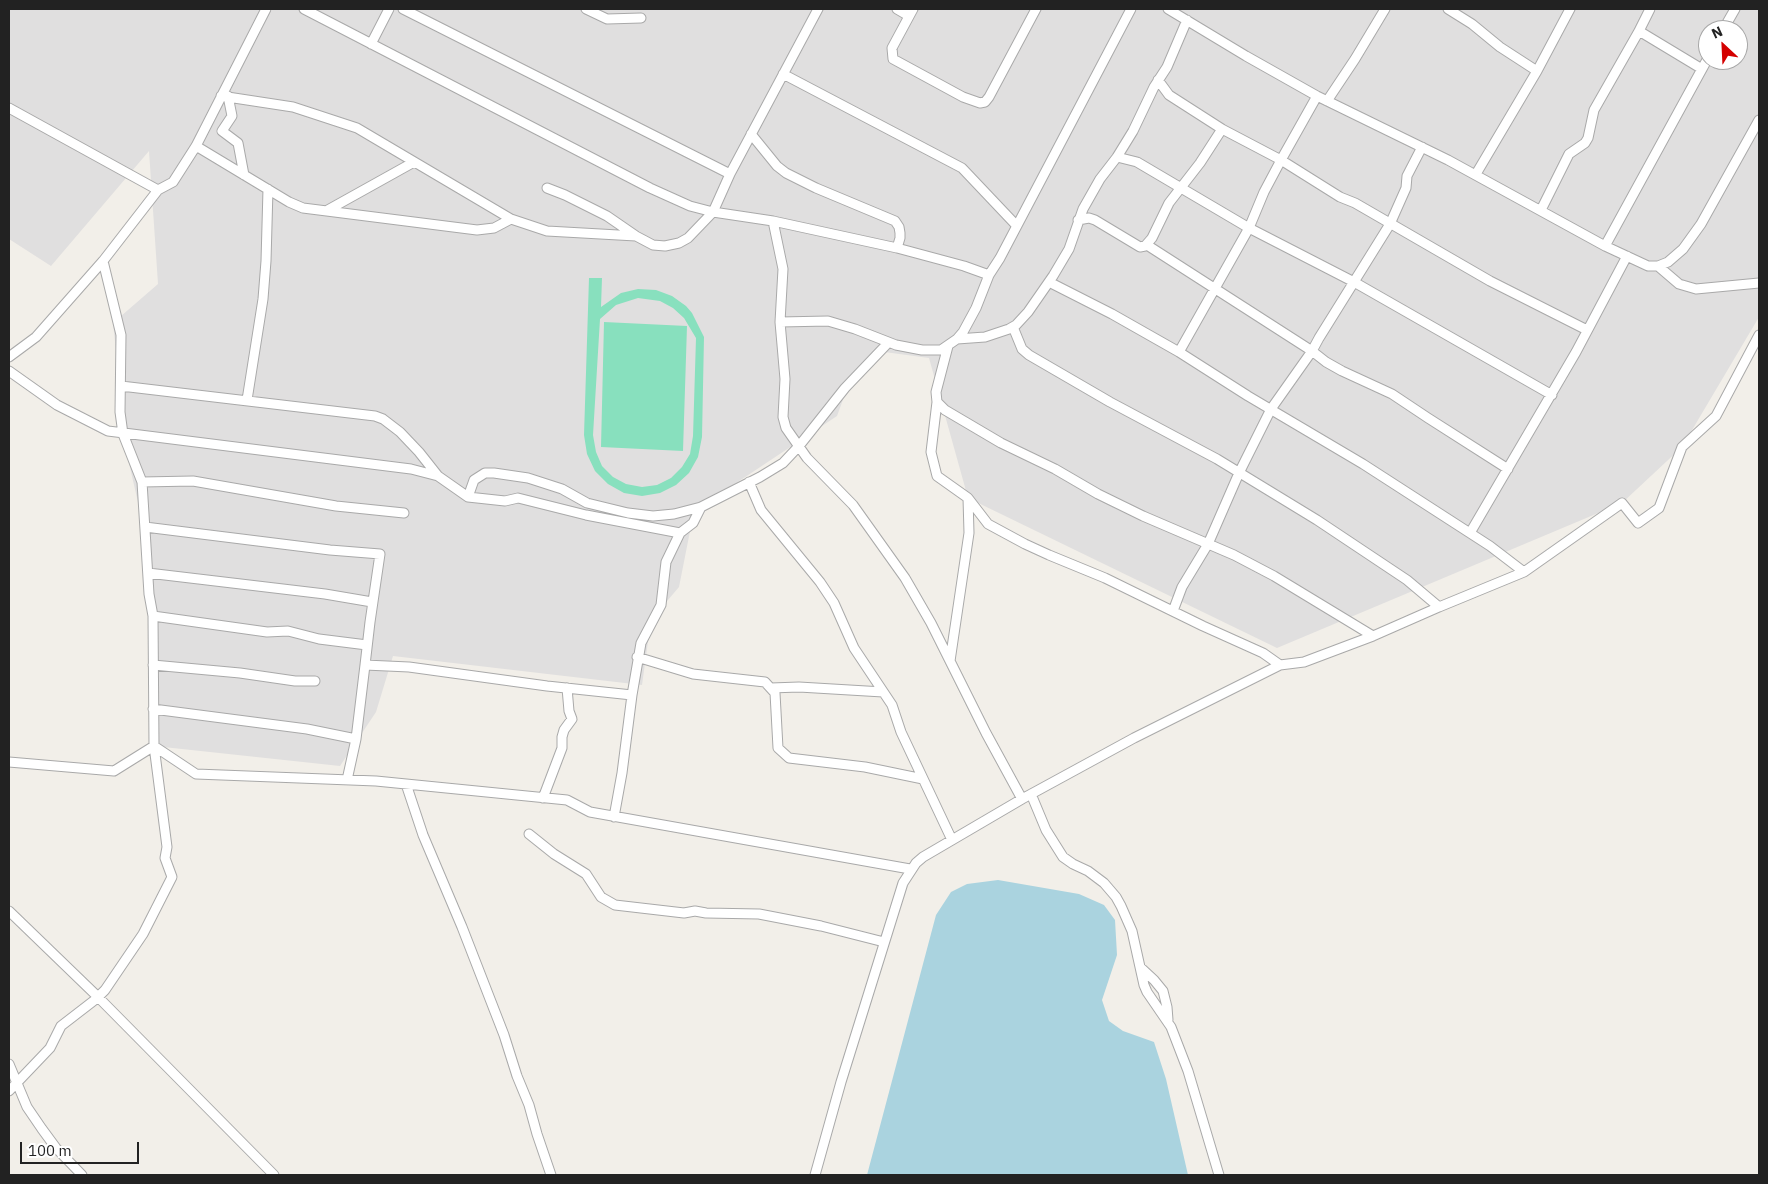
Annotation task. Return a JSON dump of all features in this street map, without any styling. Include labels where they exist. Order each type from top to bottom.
[{"type":"street","points":[[9,357],[36,337],[103,261],[158,190],[173,182],[225,96],[266,9]]},
{"type":"street","points":[[304,9],[650,188],[690,206],[714,212],[773,221],[897,248],[964,266],[989,275]]},
{"type":"street","points":[[372,44],[389,9]]},
{"type":"street","points":[[403,9],[730,174]]},
{"type":"street","points":[[586,9],[607,19],[641,18]]},
{"type":"street","points":[[547,188],[607,216],[653,245],[665,246],[679,243],[688,238],[714,212],[730,174],[818,9]]},
{"type":"street","points":[[897,9],[911,12],[892,48],[893,59],[963,97],[980,103],[985,102],[988,97],[1036,9]]},
{"type":"street","points":[[780,322],[828,321],[888,342],[932,350],[941,350],[957,340],[976,308],[989,275],[1000,258],[1132,9]]},
{"type":"street","points":[[1168,9],[1317,96],[1476,174],[1605,246],[1648,266],[1658,266],[1676,257],[1683,249],[1701,224],[1759,120]]},
{"type":"street","points":[[1327,101],[1385,9]]},
{"type":"street","points":[[1448,9],[1537,71]]},
{"type":"street","points":[[1476,174],[1537,71],[1570,9]]},
{"type":"street","points":[[1541,210],[1567,158],[1574,150],[1585,143],[1588,138],[1594,110],[1650,9]]},
{"type":"street","points":[[1729,20],[1735,9]]},
{"type":"street","points":[[957,340],[985,337],[1013,327],[1028,312],[1050,282],[1069,250],[1078,220],[1100,179],[1117,157],[1133,131],[1158,80],[1167,67],[1187,20]]},
{"type":"street","points":[[1639,31],[1698,67]]},
{"type":"street","points":[[1605,246],[1701,70]]},
{"type":"street","points":[[783,74],[962,168],[1016,225]]},
{"type":"street","points":[[1158,80],[1169,95],[1222,129],[1281,160],[1340,197],[1356,203],[1490,280],[1587,330]]},
{"type":"street","points":[[225,96],[293,106],[357,128],[511,219],[547,231],[636,236]]},
{"type":"street","points":[[225,96],[232,116],[222,131],[238,143],[244,175]]},
{"type":"street","points":[[1179,352],[1249,228],[1264,192],[1317,96]]},
{"type":"street","points":[[9,108],[158,190]]},
{"type":"street","points":[[1078,220],[1089,218],[1095,220],[1140,247],[1147,245],[1169,203],[1200,163],[1222,129]]},
{"type":"street","points":[[751,134],[777,166],[786,174],[895,221],[900,233],[897,248]]},
{"type":"street","points":[[196,146],[289,202],[303,208],[477,230],[494,228],[511,219]]},
{"type":"street","points":[[1173,611],[1182,587],[1208,544],[1239,473],[1271,409],[1312,351],[1390,224],[1406,188],[1407,176],[1422,147]]},
{"type":"street","points":[[1117,157],[1137,162],[1249,228],[1354,282],[1552,395]]},
{"type":"street","points":[[326,211],[414,162]]},
{"type":"street","points":[[247,400],[266,261],[268,189]]},
{"type":"street","points":[[773,221],[783,269],[780,322],[785,379],[783,417],[786,428],[807,458],[852,506],[882,545],[914,593],[986,733],[1063,857],[1094,874],[1116,897],[1132,931],[1147,992],[1168,1020],[1188,1071],[1219,1175]]},
{"type":"street","points":[[1147,245],[1342,371],[1392,394],[1508,469]]},
{"type":"street","points":[[1470,533],[1552,395],[1627,256]]},
{"type":"street","points":[[9,1091],[50,1048],[61,1026],[105,990],[143,934],[172,877],[165,858],[167,847],[154,746],[153,616],[149,594],[142,482],[123,434],[120,412],[121,335],[103,261]]},
{"type":"street","points":[[1658,266],[1680,284],[1696,289],[1759,283]]},
{"type":"street","points":[[1050,282],[1179,352],[1363,464],[1470,533],[1524,572]]},
{"type":"street","points":[[1013,327],[1022,349],[1029,355],[1239,473],[1317,520],[1399,574],[1439,607]]},
{"type":"street","points":[[815,1175],[841,1082],[903,883],[910,869],[923,857],[1026,796],[1168,721],[1280,665],[1304,662],[1373,636],[1524,572],[1622,503],[1638,524],[1658,508],[1682,447],[1716,416],[1759,335]]},
{"type":"street","points":[[468,496],[474,480],[485,473],[494,473],[528,478],[562,489],[588,503],[628,513],[653,516],[674,514],[701,507],[782,463],[799,446],[845,388],[888,342]]},
{"type":"street","points":[[948,346],[936,392],[937,402],[931,452],[936,476],[968,498],[988,524],[1017,540],[1105,578],[1263,653],[1280,665]]},
{"type":"street","points":[[9,371],[42,395],[108,431],[383,465],[411,469],[438,476]]},
{"type":"street","points":[[121,386],[375,416],[383,419],[400,432],[438,476],[468,496],[505,501],[518,498],[586,515],[680,533]]},
{"type":"street","points":[[937,402],[961,421],[1098,494],[1143,516],[1234,555],[1274,576],[1373,636]]},
{"type":"street","points":[[142,482],[193,480],[336,506],[404,513]]},
{"type":"street","points":[[750,482],[761,510],[834,602],[854,648],[892,705],[901,732],[952,840]]},
{"type":"street","points":[[950,661],[969,533],[968,498]]},
{"type":"street","points":[[614,817],[622,773],[637,657],[641,643],[663,599],[666,562],[680,533],[694,524],[701,507]]},
{"type":"street","points":[[145,527],[330,550],[380,554],[372,602],[356,739],[347,780]]},
{"type":"street","points":[[148,573],[316,593],[372,602]]},
{"type":"street","points":[[153,616],[268,632],[288,630],[319,639],[367,645]]},
{"type":"street","points":[[637,657],[693,674],[765,682],[775,693],[778,748],[789,758],[865,767],[923,779]]},
{"type":"street","points":[[153,665],[240,673],[295,681],[315,681]]},
{"type":"street","points":[[366,665],[408,667],[632,695]]},
{"type":"street","points":[[771,688],[800,687],[883,692]]},
{"type":"street","points":[[543,798],[562,748],[564,730],[572,719],[567,688]]},
{"type":"street","points":[[153,708],[307,729],[356,739]]},
{"type":"street","points":[[9,762],[114,772],[154,746]]},
{"type":"street","points":[[154,746],[196,774],[406,784],[567,800],[590,812],[614,817],[910,869]]},
{"type":"street","points":[[406,784],[422,835],[462,927],[501,1026],[552,1175]]},
{"type":"street","points":[[529,834],[554,854],[586,874],[601,897],[615,905],[684,913],[695,911],[758,914],[821,926],[884,942]]},
{"type":"street","points":[[9,911],[98,997],[274,1175]]},
{"type":"street","points":[[1140,967],[1163,991],[1168,1020]]},
{"type":"street","points":[[9,1064],[27,1107],[46,1136],[82,1175]]},
{"type":"shaded area","points":[[9,9],[1759,9],[1759,317],[1682,447],[1622,503],[1277,648],[968,498],[929,358],[877,351],[852,375],[837,416],[694,511],[679,587],[651,620],[642,685],[393,656],[376,712],[340,766],[154,746],[150,554],[128,459],[113,323],[158,284],[149,151],[51,266],[9,239]]},
{"type":"green space","points":[[589,278],[602,278],[601,307],[621,293],[638,289],[656,290],[672,296],[692,313],[704,337],[702,437],[698,457],[689,473],[676,485],[660,493],[642,496],[624,493],[608,484],[595,471],[587,454],[584,435]],"holes":[[[638,298],[660,301],[673,308],[684,318],[696,338],[693,436],[690,454],[682,467],[671,478],[657,485],[642,487],[626,484],[613,477],[602,466],[596,452],[593,435],[600,319],[616,305]]]},
{"type":"green space","points":[[604,322],[687,326],[683,451],[601,447]]},
{"type":"water","points":[[998,880],[1079,894],[1104,905],[1115,920],[1117,955],[1102,1000],[1109,1021],[1123,1031],[1154,1042],[1166,1079],[1188,1175],[867,1175],[936,915],[951,892],[967,884]]}]
